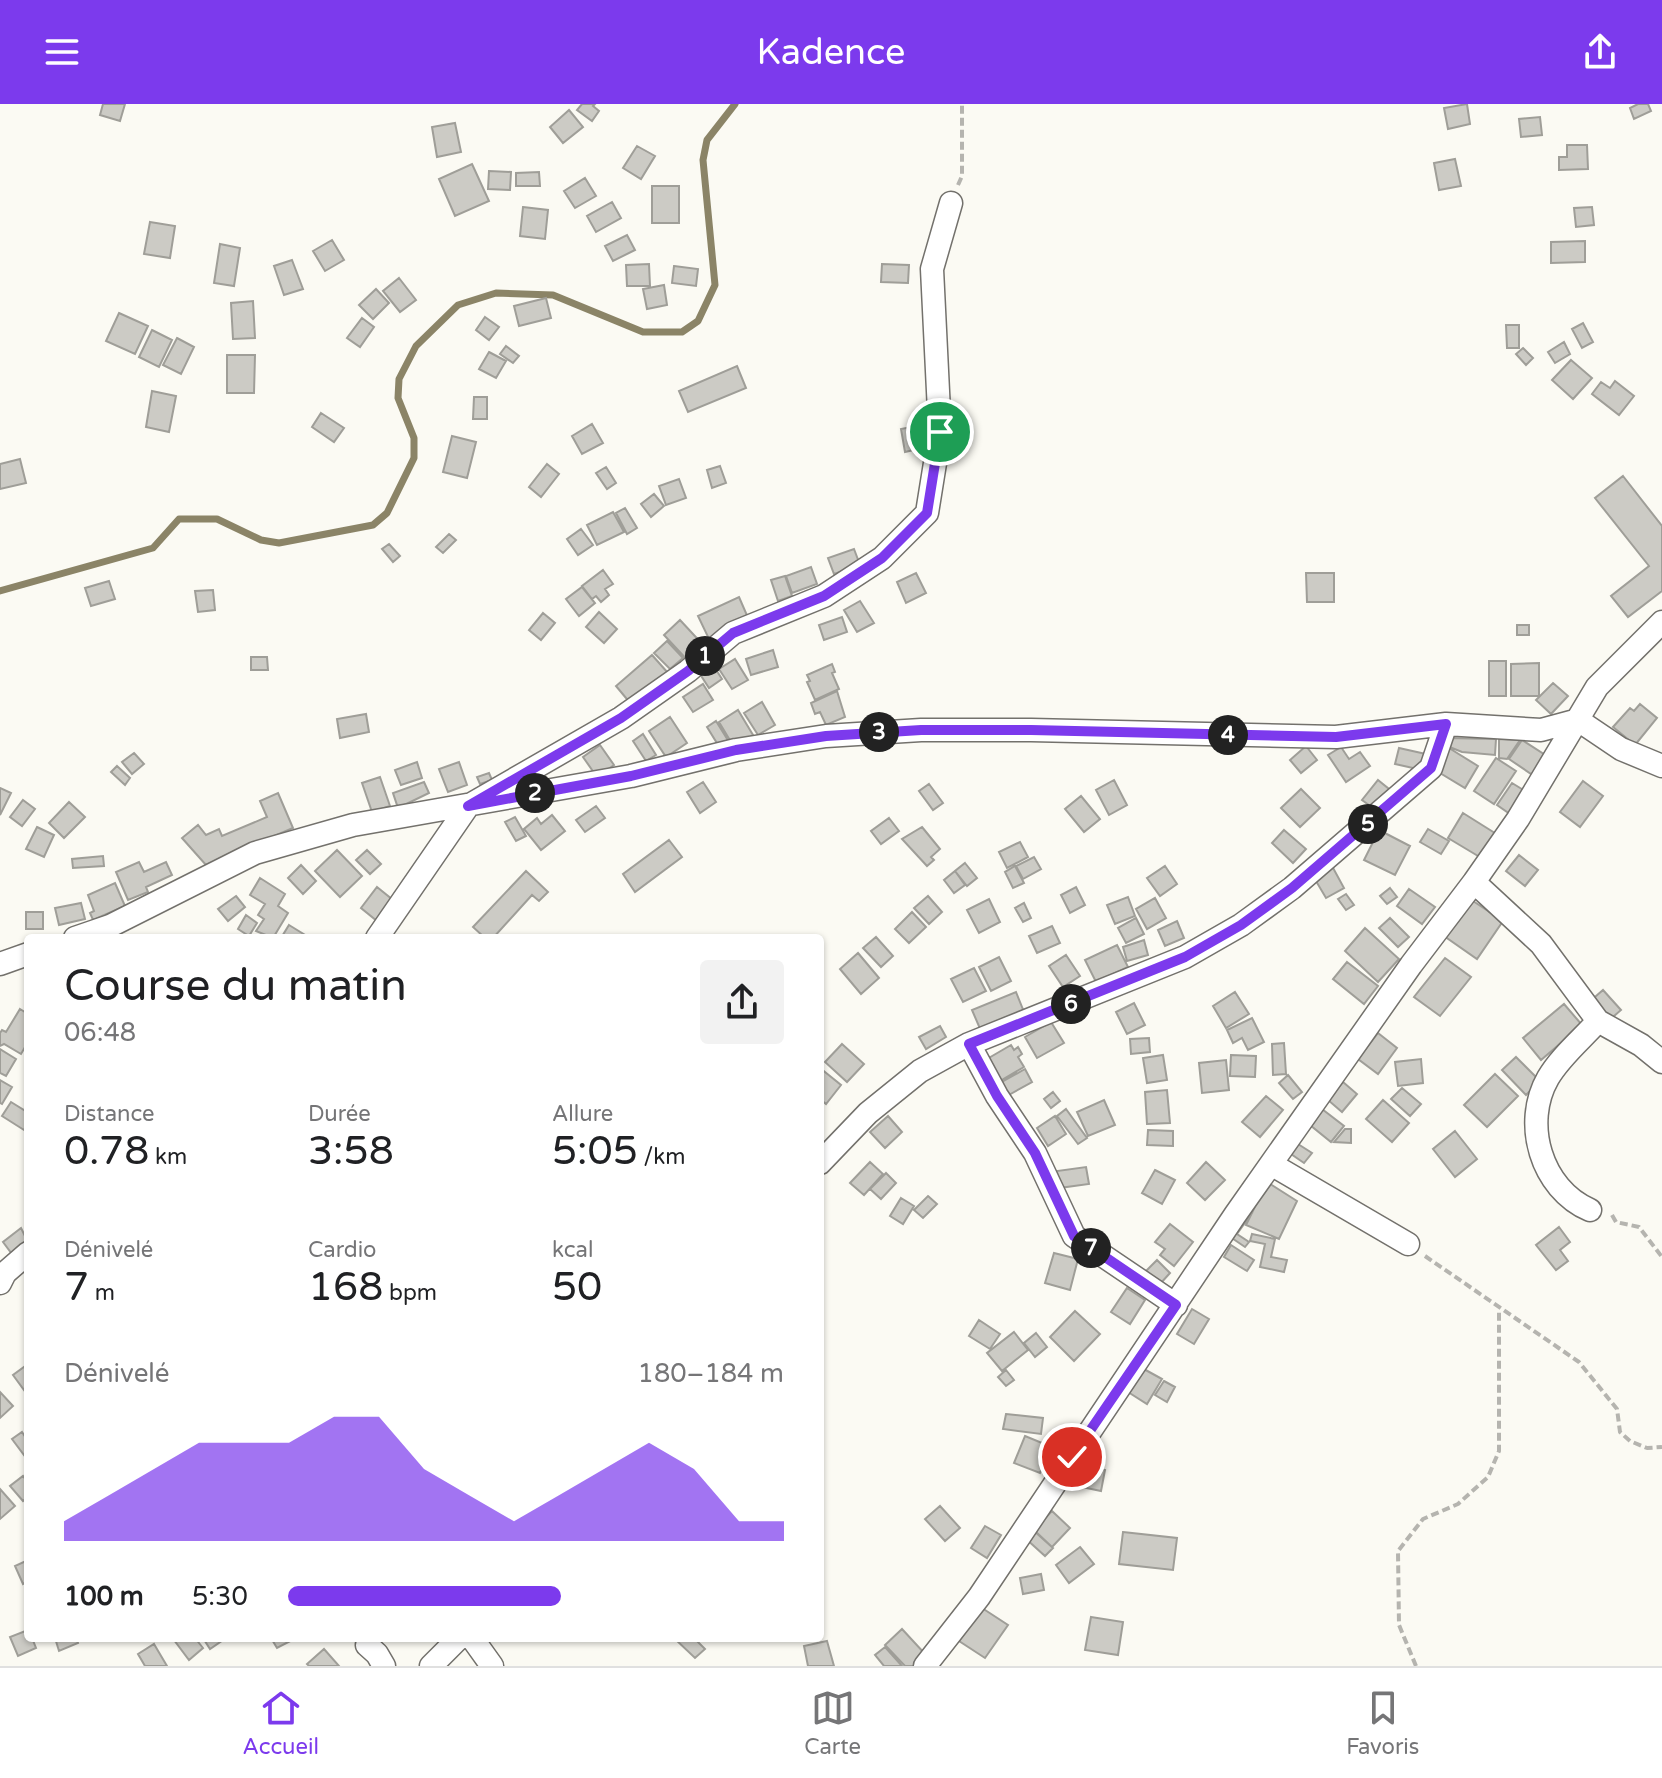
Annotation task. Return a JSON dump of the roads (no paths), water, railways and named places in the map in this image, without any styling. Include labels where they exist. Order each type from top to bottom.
[{"type":"street","points":[[380,934],[468,806],[621,718],[688,671],[733,633],[824,596],[882,558],[927,513],[940,432],[932,269],[951,203]]},
{"type":"street","points":[[925,1666],[979,1597],[1271,1164],[1518,819],[1597,687],[1662,622]]},
{"type":"street","points":[[87,934],[110,926],[255,853],[353,825],[631,776],[736,750],[826,736],[921,730],[1031,730],[1336,737],[1446,724],[1541,730],[1578,720],[1621,749],[1662,766]]},
{"type":"street","points":[[824,1159],[868,1113],[920,1071],[969,1044],[1185,957],[1241,925],[1292,888],[1431,768],[1446,724]]},
{"type":"street","points":[[1474,882],[1541,944],[1598,1021],[1641,1045],[1662,1062]]},
{"type":"street","points":[[0,964],[24,955]]},
{"type":"street","points":[[1590,1210],[1576,1204],[1558,1187],[1541,1160],[1537,1130],[1538,1100],[1550,1075],[1598,1021]]},
{"type":"street","points":[[969,1044],[997,1096],[1035,1153],[1074,1236],[1176,1305]]},
{"type":"street","points":[[1271,1164],[1408,1244]]},
{"type":"street","points":[[0,1283],[5,1273],[24,1256]]},
{"type":"street","points":[[431,1666],[455,1642]]},
{"type":"street","points":[[475,1642],[492,1666]]},
{"type":"street","points":[[367,1645],[384,1666]]},
{"type":"waterway","points":[[0,591],[153,548],[179,519],[217,519],[261,540],[279,543],[373,525],[387,513],[414,458],[414,438],[398,398],[399,379],[416,346],[458,305],[496,293],[553,295],[643,332],[682,332],[698,321],[715,285],[703,160],[707,140],[735,104]]}]
